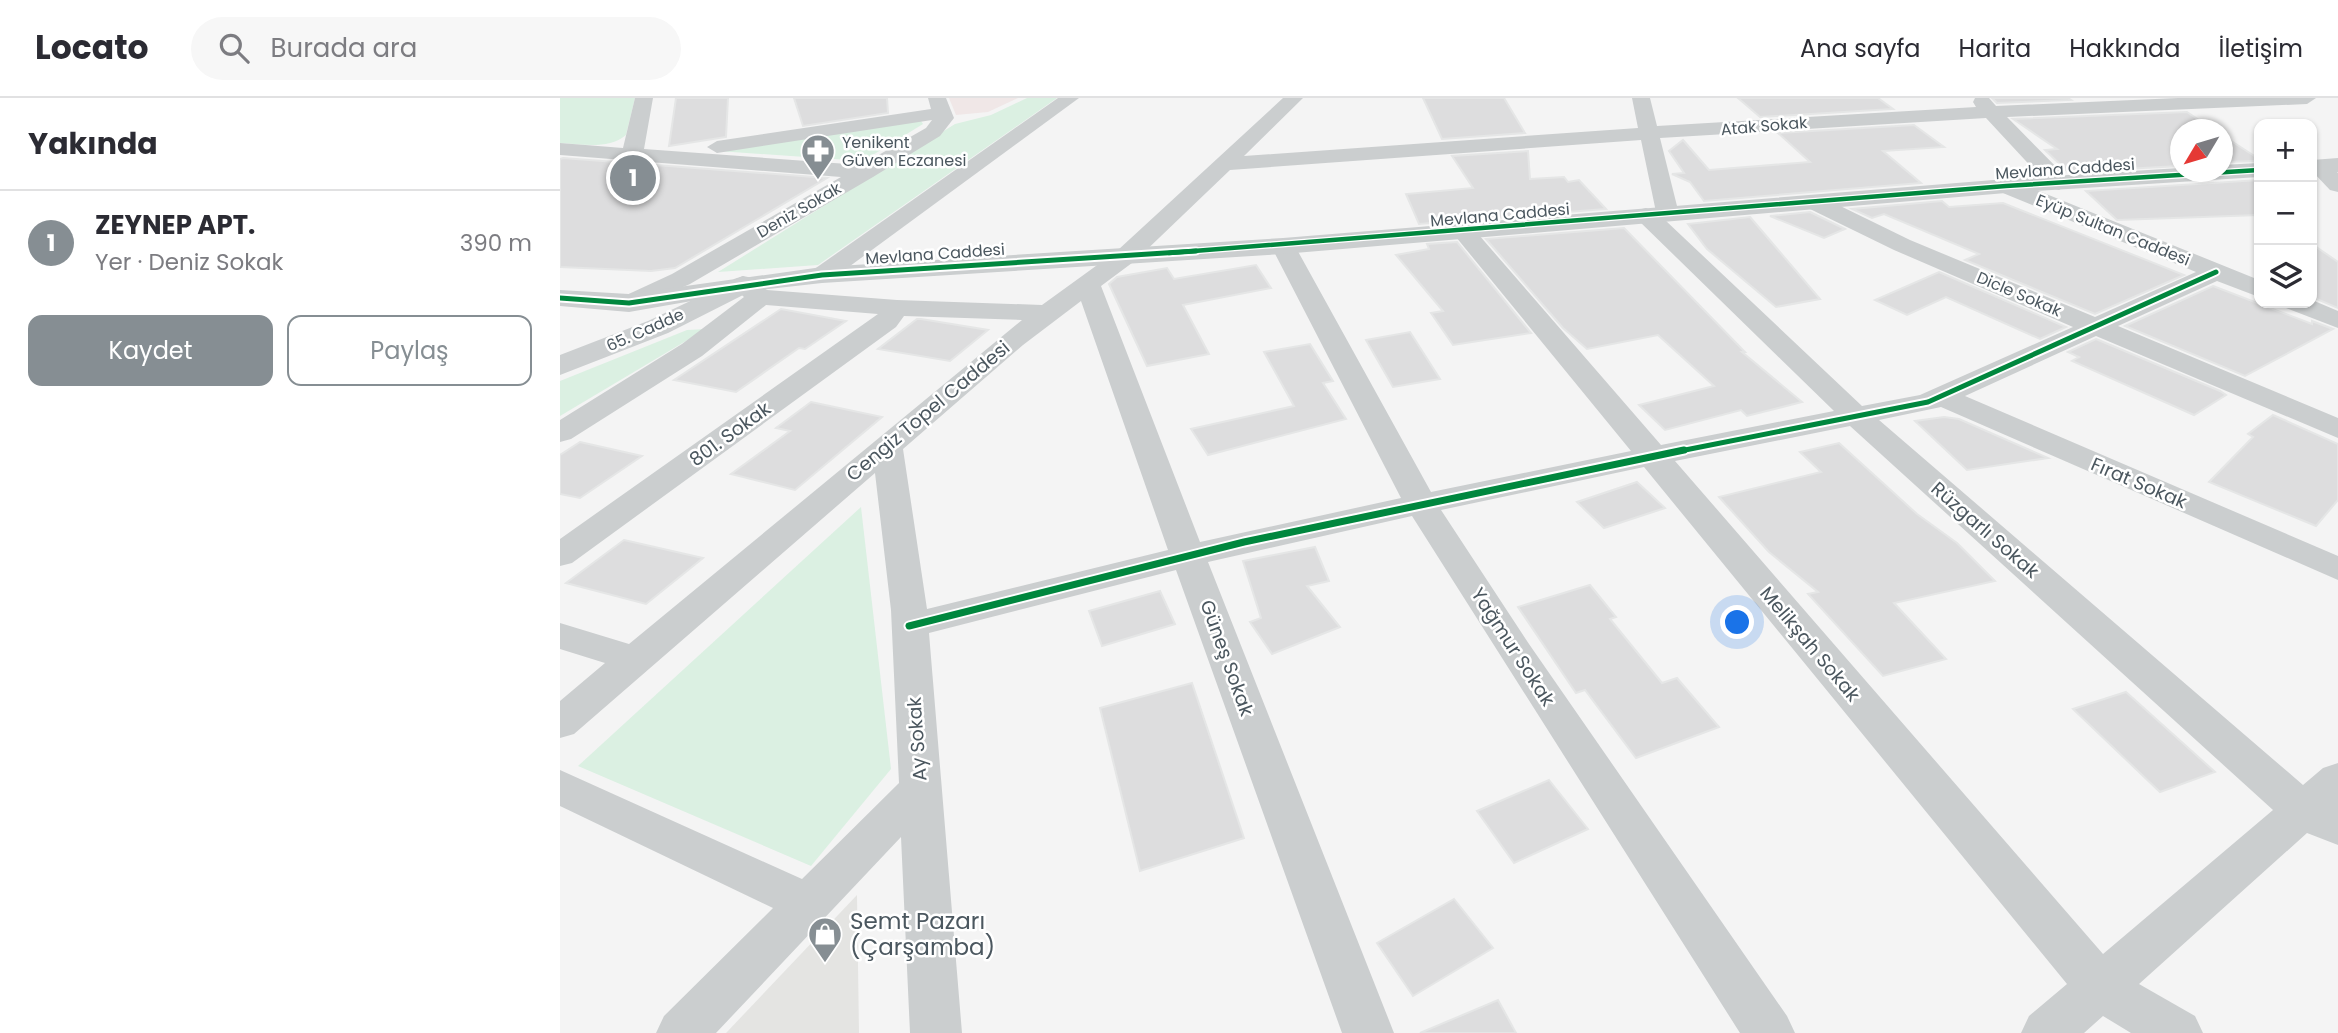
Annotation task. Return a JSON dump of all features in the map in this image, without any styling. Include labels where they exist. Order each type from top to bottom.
[{"type":"main road","name":"65. Cadde","points":[[560,346],[650,313],[751,290]]},
{"type":"main road","name":"65. Cadde","points":[[560,366],[751,290]]},
{"type":"street","points":[[632,155],[644,98]]},
{"type":"street","points":[[822,275],[1070,98]]},
{"type":"street","name":"Cengiz Topel Caddesi","points":[[560,723],[1048,313],[1127,255],[1294,98]]},
{"type":"street","points":[[1641,98],[1657,215]]},
{"type":"street","name":"Atak Sokak","points":[[1223,164],[1648,135],[1985,105],[2307,98]]},
{"type":"street","points":[[659,156],[940,105]]},
{"type":"street","name":"Deniz Sokak","points":[[629,303],[681,279],[933,132],[944,118],[940,105]]},
{"type":"street","points":[[1985,105],[2059,183]]},
{"type":"street","points":[[560,149],[865,172]]},
{"type":"street","points":[[2323,166],[2338,185]]},
{"type":"street","name":"Mevlana Caddesi","points":[[751,290],[822,275],[1283,246],[2006,187],[2254,170]]},
{"type":"street","name":"Eyüp Sultan Caddesi","points":[[2006,187],[2254,287]]},
{"type":"street","name":"Dicle Sokak","points":[[1818,204],[1902,245],[2338,429]]},
{"type":"street","name":"Rüzgarlı Sokak","points":[[1657,215],[1857,417],[2320,819]]},
{"type":"street","name":"Melikşah Sokak","points":[[1464,232],[2100,987],[2177,1033]]},
{"type":"street","name":"Yağmur Sokak","points":[[1283,246],[1421,504],[1523,665],[1769,1033]]},
{"type":"street","points":[[909,626],[1190,555],[1421,504],[1928,402],[2216,272]]},
{"type":"street","points":[[560,276],[681,279],[897,308],[1048,313]]},
{"type":"street","name":"Güneş Sokak","points":[[1087,283],[1190,555],[1302,865],[1368,1033]]},
{"type":"street","points":[[560,298],[629,303],[751,290]]},
{"type":"street","points":[[560,433],[692,350],[751,290]]},
{"type":"street","name":"801. Sokak","points":[[560,555],[887,321],[897,308]]},
{"type":"street","points":[[2308,308],[2338,320]]},
{"type":"street","name":"Fırat Sokak","points":[[1941,396],[2338,569]]},
{"type":"street","name":"Ay Sokak","points":[[887,446],[909,626],[936,1033]]},
{"type":"street","points":[[560,636],[635,659]]},
{"type":"street","points":[[2047,1033],[2100,987],[2320,819],[2338,780]]},
{"type":"street","points":[[560,787],[808,903]]},
{"type":"street","points":[[682,1033],[920,789]]},
{"type":"shaded area","points":[[949,98],[1018,98],[988,112],[956,115]]},
{"type":"shaded area","name":"Semt Pazarı (Çarşamba)","points":[[857,895],[859,1033],[726,1033]]},
{"type":"green space","points":[[560,98],[635,98],[626,135],[619,140],[603,144],[560,143]]},
{"type":"green space","points":[[1027,98],[1057,98],[818,265],[718,272],[955,124],[991,115]]},
{"type":"green space","points":[[921,121],[923,124],[863,161],[718,151]]},
{"type":"green space","points":[[706,329],[560,416],[560,381],[687,330]]},
{"type":"green space","points":[[861,507],[891,769],[811,866],[578,766]]},
{"type":"building","points":[[676,98],[728,98],[726,137],[669,146]]},
{"type":"building","points":[[794,98],[887,98],[888,113],[803,126]]},
{"type":"building","points":[[1423,98],[1504,98],[1525,133],[1442,139]]},
{"type":"building","points":[[1738,98],[1878,98],[1893,109],[1760,117]]},
{"type":"building","points":[[1992,98],[2068,98],[2071,100],[1997,103]]},
{"type":"building","points":[[2187,112],[2198,119],[2170,119],[2170,167],[2068,172],[2045,150],[2057,149],[2013,119]]},
{"type":"building","points":[[1914,125],[1944,147],[1883,151],[1921,183],[1704,201],[1690,182],[1672,174],[1684,173],[1669,151],[1683,140],[1709,170],[1810,162],[1778,133]]},
{"type":"building","points":[[2233,142],[2254,156],[2254,161],[2233,162]]},
{"type":"building","points":[[1528,151],[1530,179],[1564,177],[1568,182],[1579,180],[1606,209],[1419,224],[1406,194],[1473,188],[1452,156]]},
{"type":"building","points":[[560,159],[827,178],[675,268],[651,271],[560,267]]},
{"type":"building","points":[[2254,180],[2254,215],[2117,220],[2086,191],[2233,182]]},
{"type":"building","points":[[1942,201],[1949,207],[2003,203],[2184,275],[2095,314],[1965,260],[1979,254],[1884,214],[1872,218],[1852,209]]},
{"type":"building","points":[[1810,212],[1845,229],[1824,238],[1770,216]]},
{"type":"building","points":[[1750,217],[1820,299],[1776,307],[1707,249],[1688,224]]},
{"type":"building","points":[[1624,228],[1745,352],[1742,352],[1802,402],[1747,416],[1741,410],[1665,430],[1639,405],[1714,386],[1658,335],[1587,349],[1563,328],[1486,239]]},
{"type":"building","points":[[1457,242],[1531,333],[1453,345],[1431,313],[1443,311],[1396,255],[1429,249],[1427,244]]},
{"type":"building","points":[[2317,247],[2338,262],[2338,308],[2317,299]]},
{"type":"building","points":[[1256,265],[1271,288],[1183,305],[1209,354],[1147,366],[1109,284],[1117,277],[1167,268],[1174,279]]},
{"type":"building","points":[[1939,272],[2066,327],[2040,339],[1946,297],[1907,315],[1875,300]]},
{"type":"building","points":[[2213,286],[2254,302],[2254,308],[2270,308],[2333,329],[2245,376],[2125,326]]},
{"type":"building","points":[[781,309],[846,321],[805,349],[799,348],[736,392],[674,380]]},
{"type":"building","points":[[917,319],[988,330],[950,361],[878,349]]},
{"type":"building","points":[[1410,332],[1440,379],[1393,387],[1366,340]]},
{"type":"building","points":[[2096,339],[2226,395],[2194,415],[2072,361],[2079,357],[2068,352]]},
{"type":"building","points":[[1310,344],[1333,381],[1323,383],[1346,419],[1208,455],[1191,429],[1294,406],[1264,352]]},
{"type":"building","points":[[811,402],[882,417],[795,490],[731,474],[790,431],[776,428]]},
{"type":"building","points":[[2273,415],[2338,444],[2338,500],[2316,526],[2209,482],[2253,437],[2248,434]]},
{"type":"building","points":[[1944,417],[1959,419],[2048,458],[1967,470],[1915,421]]},
{"type":"building","points":[[580,442],[642,456],[580,498],[560,494],[560,455]]},
{"type":"building","points":[[1839,443],[1917,514],[1957,543],[1995,581],[1894,603],[1946,659],[1883,676],[1808,594],[1818,592],[1769,552],[1719,497],[1821,472],[1800,452]]},
{"type":"building","points":[[1637,482],[1665,508],[1604,528],[1577,502]]},
{"type":"building","points":[[624,540],[703,558],[646,604],[566,583]]},
{"type":"building","points":[[1315,547],[1329,581],[1307,586],[1340,627],[1272,654],[1250,622],[1261,618],[1243,561]]},
{"type":"building","points":[[1590,585],[1616,617],[1610,619],[1662,683],[1677,678],[1719,727],[1636,758],[1585,690],[1576,693],[1518,607]]},
{"type":"building","points":[[1160,591],[1175,624],[1102,646],[1089,611]]},
{"type":"building","points":[[1192,683],[1244,838],[1140,871],[1100,708]]},
{"type":"building","points":[[2126,692],[2215,772],[2160,792],[2073,709]]},
{"type":"building","points":[[1549,780],[1588,829],[1514,863],[1477,811]]},
{"type":"building","points":[[1454,899],[1493,948],[1413,996],[1377,943]]},
{"type":"building","points":[[1498,1000],[1516,1033],[1420,1033]]},
{"type":"cycle path","points":[[560,298],[629,303],[743,284],[822,275],[1283,246],[2006,186],[2254,170]]},
{"type":"cycle path","points":[[909,626],[1244,542],[1565,473],[1928,402],[2216,272]]},
{"type":"place","name":"ZEYNEP APT.","points":[[633,178]]},
{"type":"place","name":"Yenikent Güven Eczanesi","points":[[818,181]]},
{"type":"place","name":"Semt Pazarı (Çarşamba)","points":[[825,964]]}]
